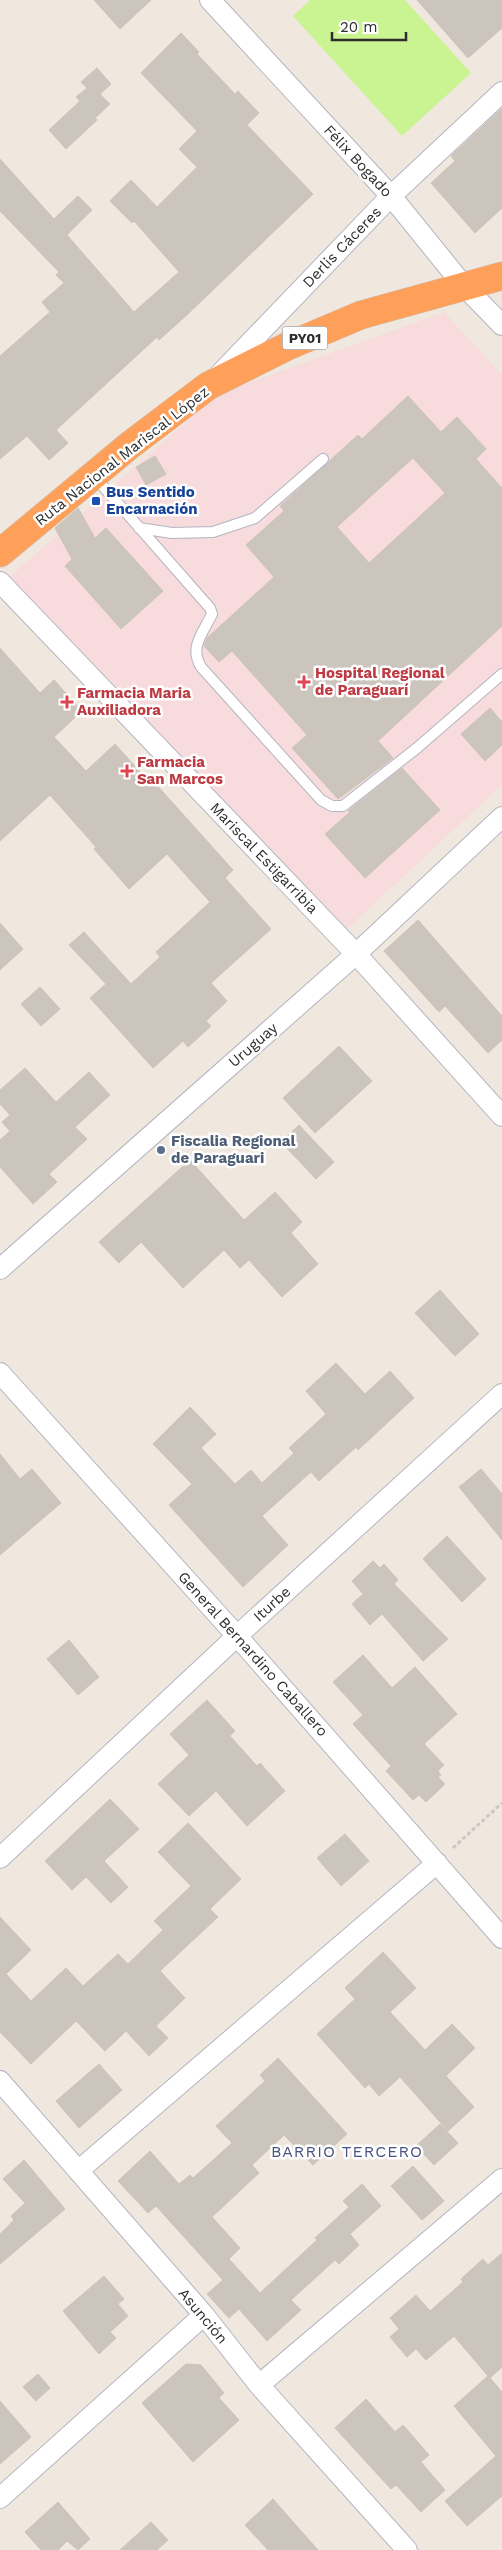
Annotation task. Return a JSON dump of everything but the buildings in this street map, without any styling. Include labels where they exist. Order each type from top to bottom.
[{"type":"highway","name":"Ruta Nacional Mariscal López","points":[[0,553],[93,476],[208,386],[288,346],[361,314],[502,276]]},
{"type":"street","name":"Félix Bogado","points":[[210,0],[391,196],[463,285],[502,325]]},
{"type":"street","name":"Derlis Cáceres","points":[[208,386],[391,196],[502,92]]},
{"type":"street","name":"Mariscal Estigarribia","points":[[0,582],[356,954],[502,1116]]},
{"type":"street","name":"Uruguay","points":[[0,1269],[356,954],[502,817]]},
{"type":"street","name":"General Bernardino Caballero","points":[[0,1373],[238,1636],[502,1938]]},
{"type":"street","name":"Iturbe","points":[[0,1858],[502,1394]]},
{"type":"street","points":[[78,2171],[437,1863]]},
{"type":"street","name":"Asunción","points":[[0,2081],[204,2315],[259,2385],[407,2550]]},
{"type":"street","points":[[259,2385],[502,2179]]},
{"type":"street","points":[[0,2498],[204,2315]]},
{"type":"lane","points":[[139,528],[172,533],[213,532],[255,518],[323,459]]},
{"type":"lane","points":[[93,476],[210,608],[212,614],[195,650],[195,657],[202,667],[321,800],[332,806],[343,806],[365,789],[417,748],[502,674]]},
{"type":"path","points":[[437,1863],[502,1803]]},
{"type":"shaded area","name":"Hospital Regional de Paraguarí","points":[[444,312],[502,375],[502,785],[347,929],[7,579],[218,394]]},
{"type":"green space","points":[[310,0],[405,0],[471,73],[402,136],[293,16]]},
{"type":"place","name":"Bus Sentido Encarnación","points":[[96,501]]},
{"type":"place","name":"Hospital Regional de Paraguarí","points":[[304,682]]},
{"type":"place","name":"Farmacia Maria Auxiliadora","points":[[67,702]]},
{"type":"place","name":"Farmacia San Marcos","points":[[127,771]]},
{"type":"place","name":"Fiscalia Regional de Paraguari","points":[[161,1150]]},
{"type":"district","name":"BARRIO TERCERO","points":[[347,2151]]}]
